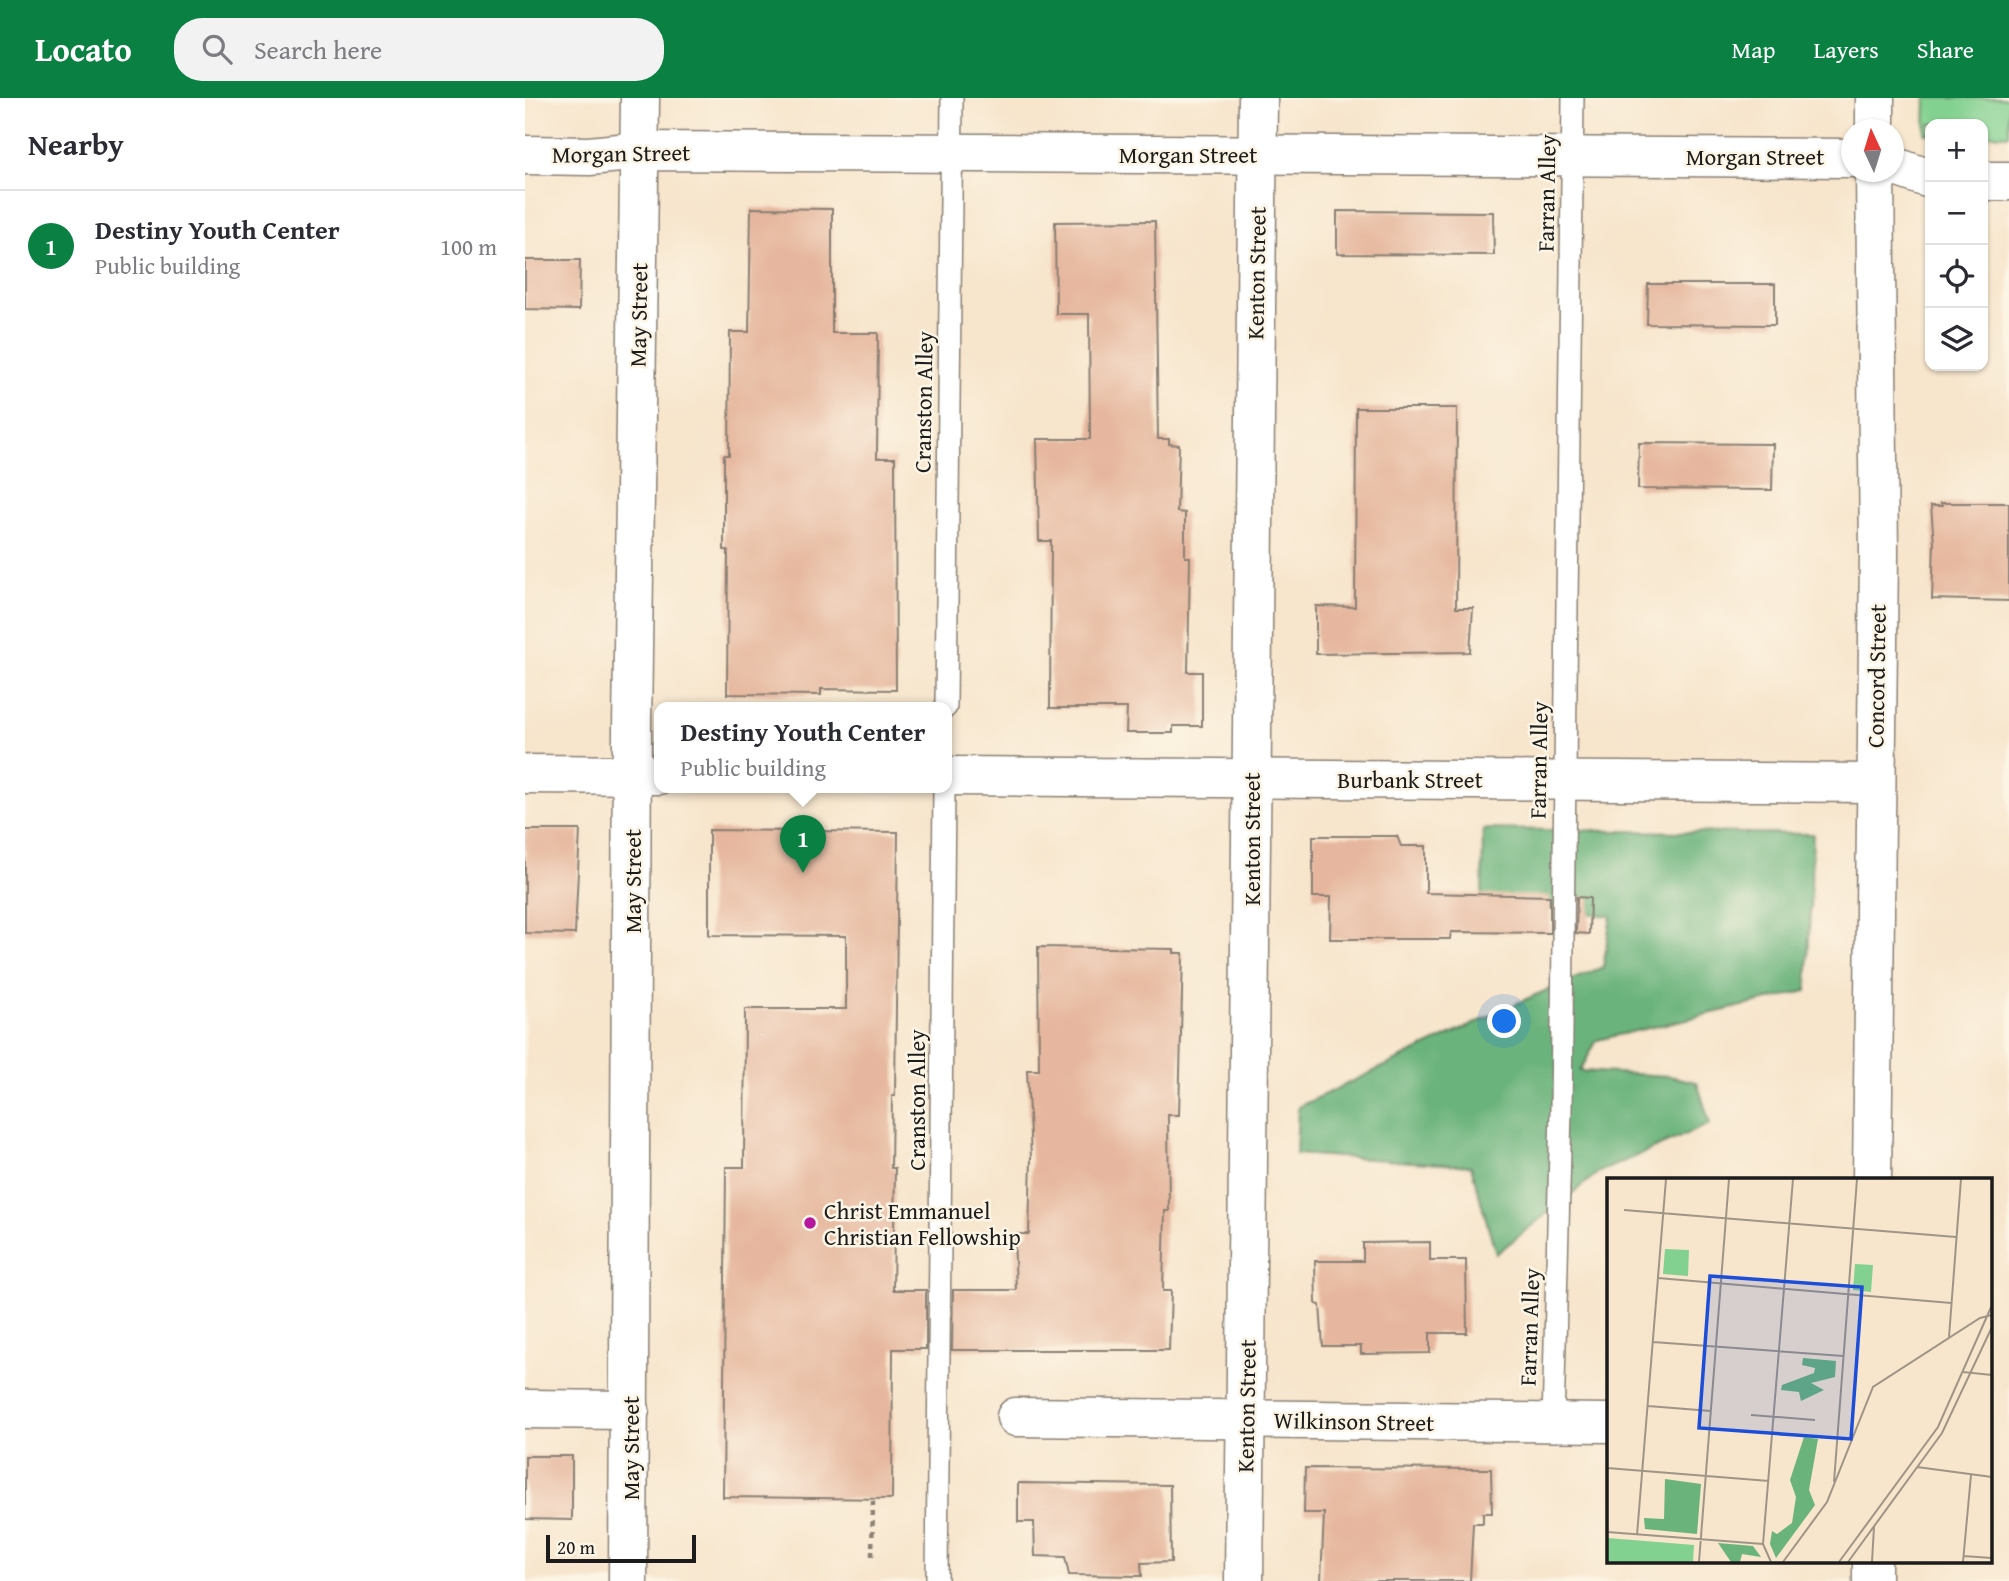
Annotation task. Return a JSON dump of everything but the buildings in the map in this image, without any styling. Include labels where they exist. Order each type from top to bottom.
[{"type":"street","name":"May Street","points":[[628,1581],[646,775],[640,98]]},
{"type":"street","name":"Kenton Street","points":[[1244,1581],[1258,98]]},
{"type":"street","points":[[1875,98],[1875,119]]},
{"type":"street","name":"Morgan Street","points":[[525,155],[589,156],[640,151],[1841,158]]},
{"type":"street","points":[[1904,170],[1925,177]]},
{"type":"street","points":[[1988,181],[2009,181]]},
{"type":"street","name":"Concord Street","points":[[1872,1178],[1874,783],[1879,553],[1875,182]]},
{"type":"street","points":[[525,774],[646,775]]},
{"type":"street","name":"Burbank Street","points":[[952,776],[1874,783]]},
{"type":"street","points":[[525,1409],[630,1410]]},
{"type":"street","name":"Wilkinson Street","points":[[1016,1418],[1607,1423]]},
{"type":"lane","name":"Cranston Alley","points":[[946,702],[952,98]]},
{"type":"lane","name":"Farran Alley","points":[[1553,1423],[1561,1110],[1573,98]]},
{"type":"lane","name":"Cranston Alley","points":[[937,1581],[944,793]]},
{"type":"path","points":[[872,1556],[873,1499]]},
{"type":"green space","points":[[1926,98],[2009,98],[2009,135],[1988,134],[1988,119],[1925,119]]},
{"type":"green space","points":[[1483,829],[1813,834],[1807,991],[1597,1040],[1580,1071],[1669,1076],[1697,1082],[1710,1124],[1599,1172],[1496,1254],[1471,1166],[1296,1154],[1298,1107],[1533,996],[1603,967],[1611,916],[1482,900]]},
{"type":"place","name":"Destiny Youth Center","points":[[803,873]]},
{"type":"place","name":"Christ Emmanuel Christian Fellowship","points":[[810,1223]]}]
